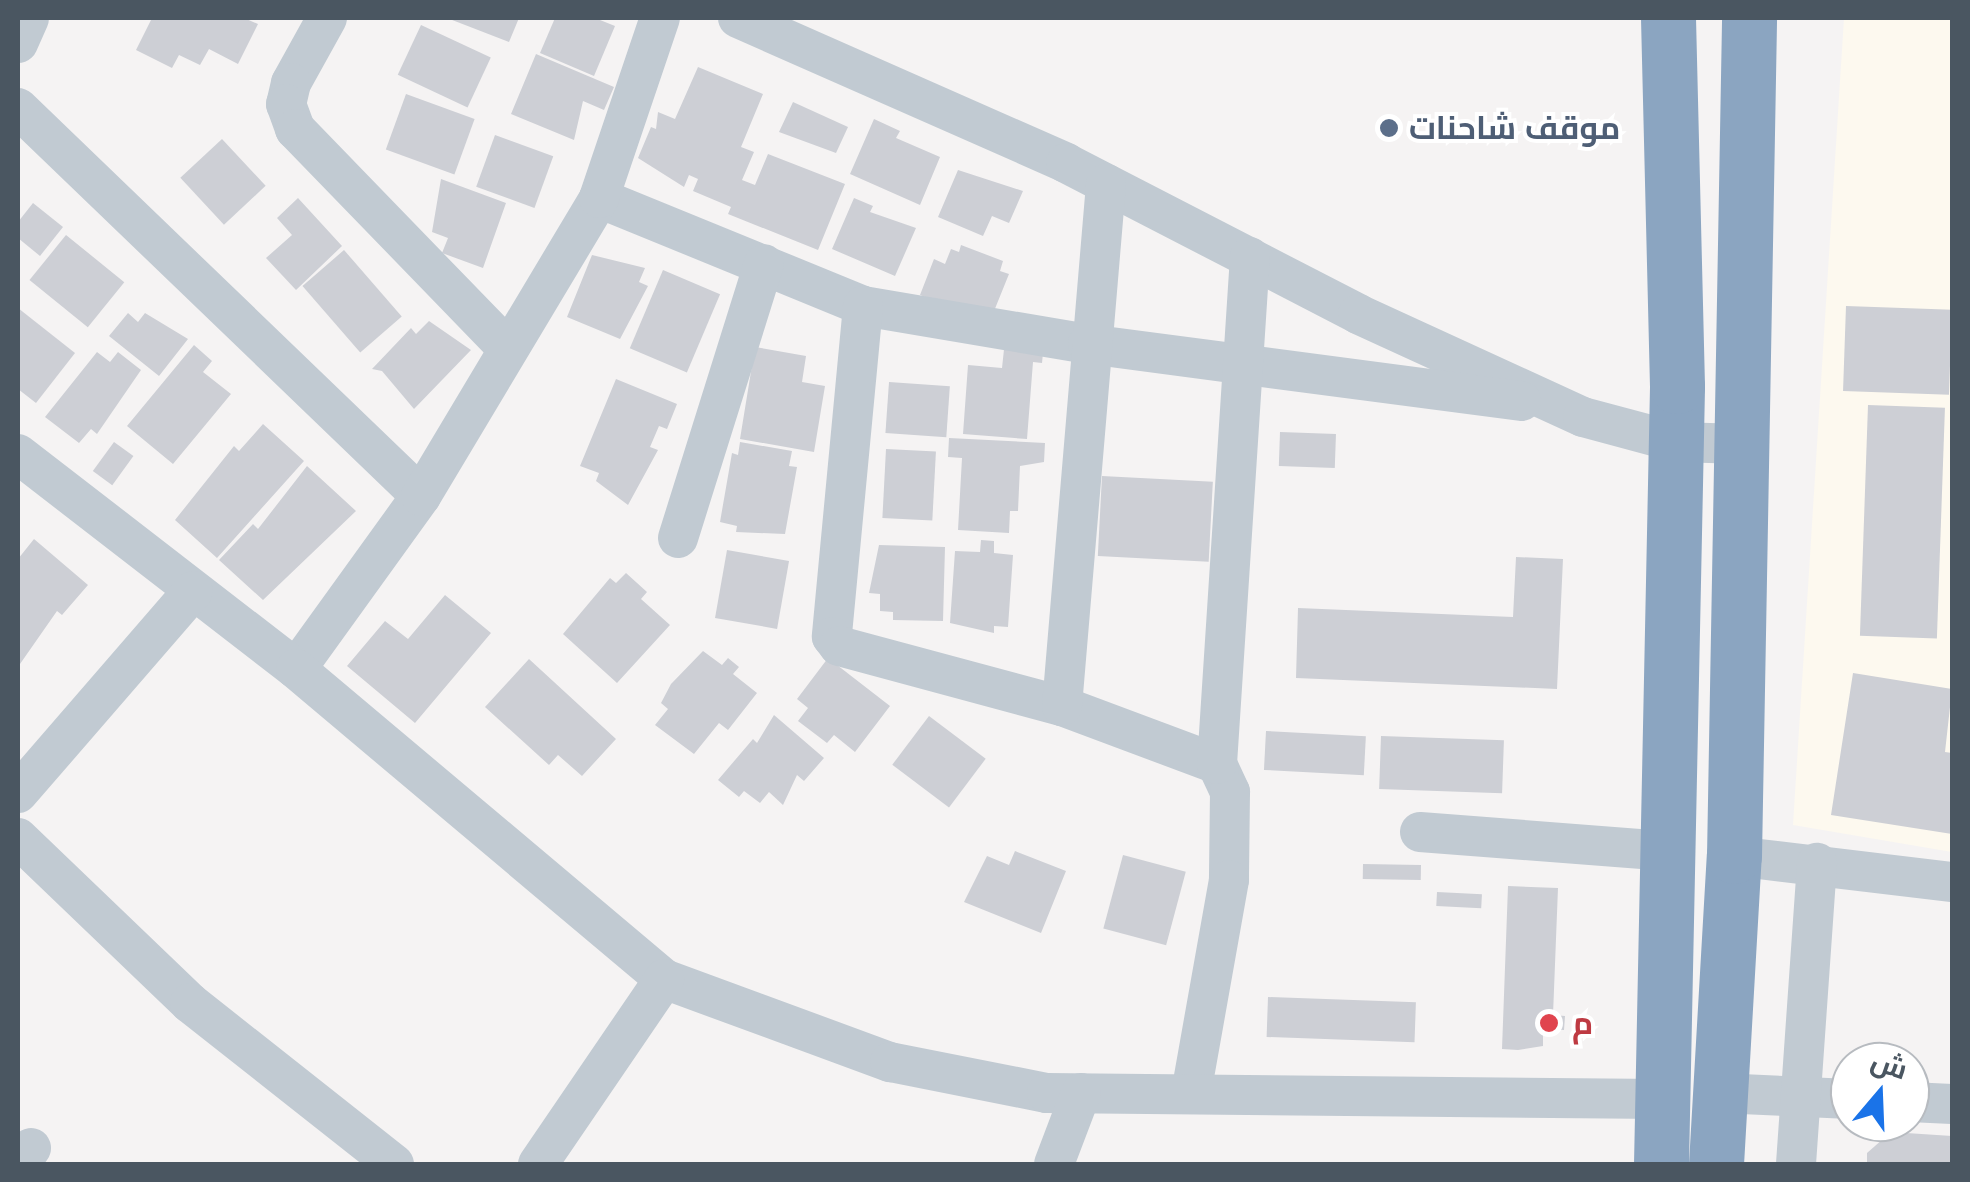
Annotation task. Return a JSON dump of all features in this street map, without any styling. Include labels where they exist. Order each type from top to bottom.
[{"type":"highway","points":[[1661,1164],[1676,442],[1668,18]]},
{"type":"highway","points":[[1716,1164],[1734,856],[1749,18]]},
{"type":"street","points":[[18,43],[28,18]]},
{"type":"street","points":[[327,18],[291,83],[286,104],[295,129],[508,349]]},
{"type":"street","points":[[296,670],[421,496],[598,198],[660,18]]},
{"type":"street","points":[[738,18],[1106,184],[1250,258],[1561,407],[1676,442],[1743,444]]},
{"type":"street","points":[[18,108],[421,496]]},
{"type":"street","points":[[1062,706],[1088,344],[1106,184]]},
{"type":"street","points":[[598,198],[863,306],[1088,344],[1561,407]]},
{"type":"street","points":[[1191,1093],[1229,880],[1230,792],[1218,764],[1250,258]]},
{"type":"street","points":[[678,538],[764,264]]},
{"type":"street","points":[[863,306],[832,637],[839,646],[1062,706],[1218,764]]},
{"type":"street","points":[[18,454],[296,670],[664,979],[890,1062],[962,1080],[1081,1093],[1662,1099]]},
{"type":"street","points":[[18,793],[193,591]]},
{"type":"street","points":[[1420,832],[1668,851]]},
{"type":"street","points":[[18,838],[190,1003],[394,1164]]},
{"type":"street","points":[[1734,856],[1952,882]]},
{"type":"street","points":[[1796,1164],[1818,863]]},
{"type":"street","points":[[538,1164],[664,979]]},
{"type":"street","points":[[1054,1164],[1081,1093]]},
{"type":"street","points":[[1719,1093],[1830,1098]]},
{"type":"shaded area","points":[[1844,18],[1952,18],[1952,852],[1793,825]]},
{"type":"building","points":[[152,18],[244,18],[258,24],[238,64],[209,49],[200,65],[179,55],[172,68],[136,50]]},
{"type":"building","points":[[447,18],[519,18],[509,42]]},
{"type":"building","points":[[555,18],[595,18],[615,26],[594,76],[540,53]]},
{"type":"building","points":[[421,25],[491,58],[468,107],[398,75]]},
{"type":"building","points":[[536,54],[614,87],[604,110],[583,101],[574,140],[511,114]]},
{"type":"building","points":[[698,67],[763,94],[741,147],[754,152],[742,180],[755,185],[768,154],[845,184],[818,250],[728,214],[731,207],[693,191],[698,179],[689,175],[684,187],[638,158],[651,127],[656,129],[658,112],[675,119]]},
{"type":"building","points":[[406,94],[475,119],[454,174],[386,149]]},
{"type":"building","points":[[793,102],[848,127],[836,153],[779,132]]},
{"type":"building","points":[[874,119],[900,131],[896,138],[940,157],[920,205],[850,174]]},
{"type":"building","points":[[495,135],[553,156],[534,208],[476,187]]},
{"type":"building","points":[[222,139],[266,186],[224,225],[180,178]]},
{"type":"building","points":[[958,170],[1023,191],[1009,223],[992,216],[983,236],[938,217]]},
{"type":"building","points":[[441,179],[506,203],[483,268],[442,253],[448,238],[432,232]]},
{"type":"building","points":[[298,198],[342,246],[296,290],[266,258],[292,235],[277,218]]},
{"type":"building","points":[[854,198],[873,206],[870,212],[916,228],[895,276],[832,249]]},
{"type":"building","points":[[33,203],[63,227],[40,256],[18,238],[18,222]]},
{"type":"building","points":[[66,235],[124,282],[88,327],[29,280]]},
{"type":"building","points":[[961,245],[1003,261],[1000,271],[1009,274],[990,321],[920,295],[934,259],[945,264],[951,249],[959,252]]},
{"type":"building","points":[[344,250],[402,316],[360,352],[302,286]]},
{"type":"building","points":[[592,255],[645,268],[639,282],[648,286],[620,339],[567,317]]},
{"type":"building","points":[[663,270],[720,294],[687,372],[630,348]]},
{"type":"building","points":[[1846,306],[1952,310],[1949,395],[1843,391]]},
{"type":"building","points":[[18,308],[75,353],[36,403],[18,389]]},
{"type":"building","points":[[128,313],[138,322],[145,313],[188,339],[159,376],[109,336]]},
{"type":"building","points":[[429,321],[471,350],[414,409],[382,371],[372,369],[411,328],[416,334]]},
{"type":"building","points":[[1005,340],[1044,343],[1042,363],[1033,362],[1027,439],[963,434],[968,365],[1002,368]]},
{"type":"building","points":[[194,345],[212,361],[203,372],[231,394],[173,464],[127,426]]},
{"type":"building","points":[[755,347],[806,356],[802,382],[825,386],[814,452],[740,439]]},
{"type":"building","points":[[97,352],[110,362],[118,352],[141,370],[97,434],[91,429],[79,443],[45,417]]},
{"type":"building","points":[[616,379],[677,404],[667,429],[659,426],[650,447],[658,450],[628,505],[596,481],[599,473],[580,466]]},
{"type":"building","points":[[889,382],[950,386],[946,437],[885,433]]},
{"type":"building","points":[[1868,405],[1945,408],[1937,639],[1860,636]]},
{"type":"building","points":[[263,424],[304,461],[217,558],[175,520],[234,446],[239,451]]},
{"type":"building","points":[[1280,432],[1336,434],[1335,468],[1279,466]]},
{"type":"building","points":[[949,438],[1045,443],[1044,462],[1020,466],[1018,511],[1010,511],[1009,533],[958,530],[962,458],[948,457]]},
{"type":"building","points":[[114,442],[133,456],[112,485],[93,471]]},
{"type":"building","points":[[740,442],[792,451],[789,466],[797,467],[785,534],[736,532],[737,526],[720,522],[732,453],[738,455]]},
{"type":"building","points":[[886,449],[936,452],[932,521],[882,518]]},
{"type":"building","points":[[307,466],[356,511],[263,600],[219,560],[253,524],[258,529]]},
{"type":"building","points":[[1102,476],[1213,482],[1209,562],[1098,556]]},
{"type":"building","points":[[34,539],[88,585],[62,615],[57,611],[20,664],[18,559]]},
{"type":"building","points":[[981,540],[994,541],[994,553],[1013,555],[1008,627],[994,626],[994,633],[950,623],[955,551],[980,552]]},
{"type":"building","points":[[879,545],[945,547],[943,621],[893,620],[893,612],[880,611],[880,594],[869,593]]},
{"type":"building","points":[[727,550],[789,561],[777,629],[715,618]]},
{"type":"building","points":[[1516,557],[1563,559],[1557,689],[1296,678],[1298,608],[1513,617]]},
{"type":"building","points":[[626,573],[647,592],[641,599],[670,625],[617,683],[563,634],[610,578],[616,583]]},
{"type":"building","points":[[445,595],[491,633],[415,723],[347,666],[385,621],[408,639]]},
{"type":"building","points":[[703,651],[722,665],[728,658],[739,667],[733,674],[757,693],[728,730],[719,723],[694,754],[655,725],[668,709],[661,703],[671,684]]},
{"type":"building","points":[[828,658],[890,706],[855,752],[834,735],[827,743],[798,721],[808,708],[797,699]]},
{"type":"building","points":[[529,659],[616,739],[582,776],[558,755],[549,765],[485,707]]},
{"type":"building","points":[[1853,673],[1952,689],[1945,752],[1952,753],[1952,834],[1831,815]]},
{"type":"building","points":[[774,715],[824,758],[804,781],[797,775],[783,805],[769,792],[760,803],[744,791],[739,797],[718,780],[753,739],[757,743]]},
{"type":"building","points":[[929,716],[986,759],[949,807],[892,765]]},
{"type":"building","points":[[1266,731],[1366,736],[1364,775],[1264,770]]},
{"type":"building","points":[[1381,736],[1504,740],[1502,793],[1379,789]]},
{"type":"building","points":[[1015,851],[1066,871],[1041,933],[964,902],[987,856],[1009,865]]},
{"type":"building","points":[[1123,855],[1186,872],[1166,945],[1103,928]]},
{"type":"building","points":[[1363,864],[1421,865],[1421,880],[1363,879]]},
{"type":"building","points":[[1508,886],[1558,888],[1553,1015],[1565,1016],[1564,1030],[1543,1029],[1543,1046],[1518,1050],[1502,1049]]},
{"type":"building","points":[[1437,892],[1482,894],[1481,908],[1436,906]]},
{"type":"building","points":[[1268,997],[1416,1002],[1415,1042],[1267,1037]]},
{"type":"building","points":[[1930,1135],[1952,1136],[1952,1164],[1867,1164],[1867,1153],[1880,1142],[1930,1142]]},
{"type":"place","name":"موقف شاحنات","points":[[1389,128]]},
{"type":"place","name":"م","points":[[1549,1023]]}]
